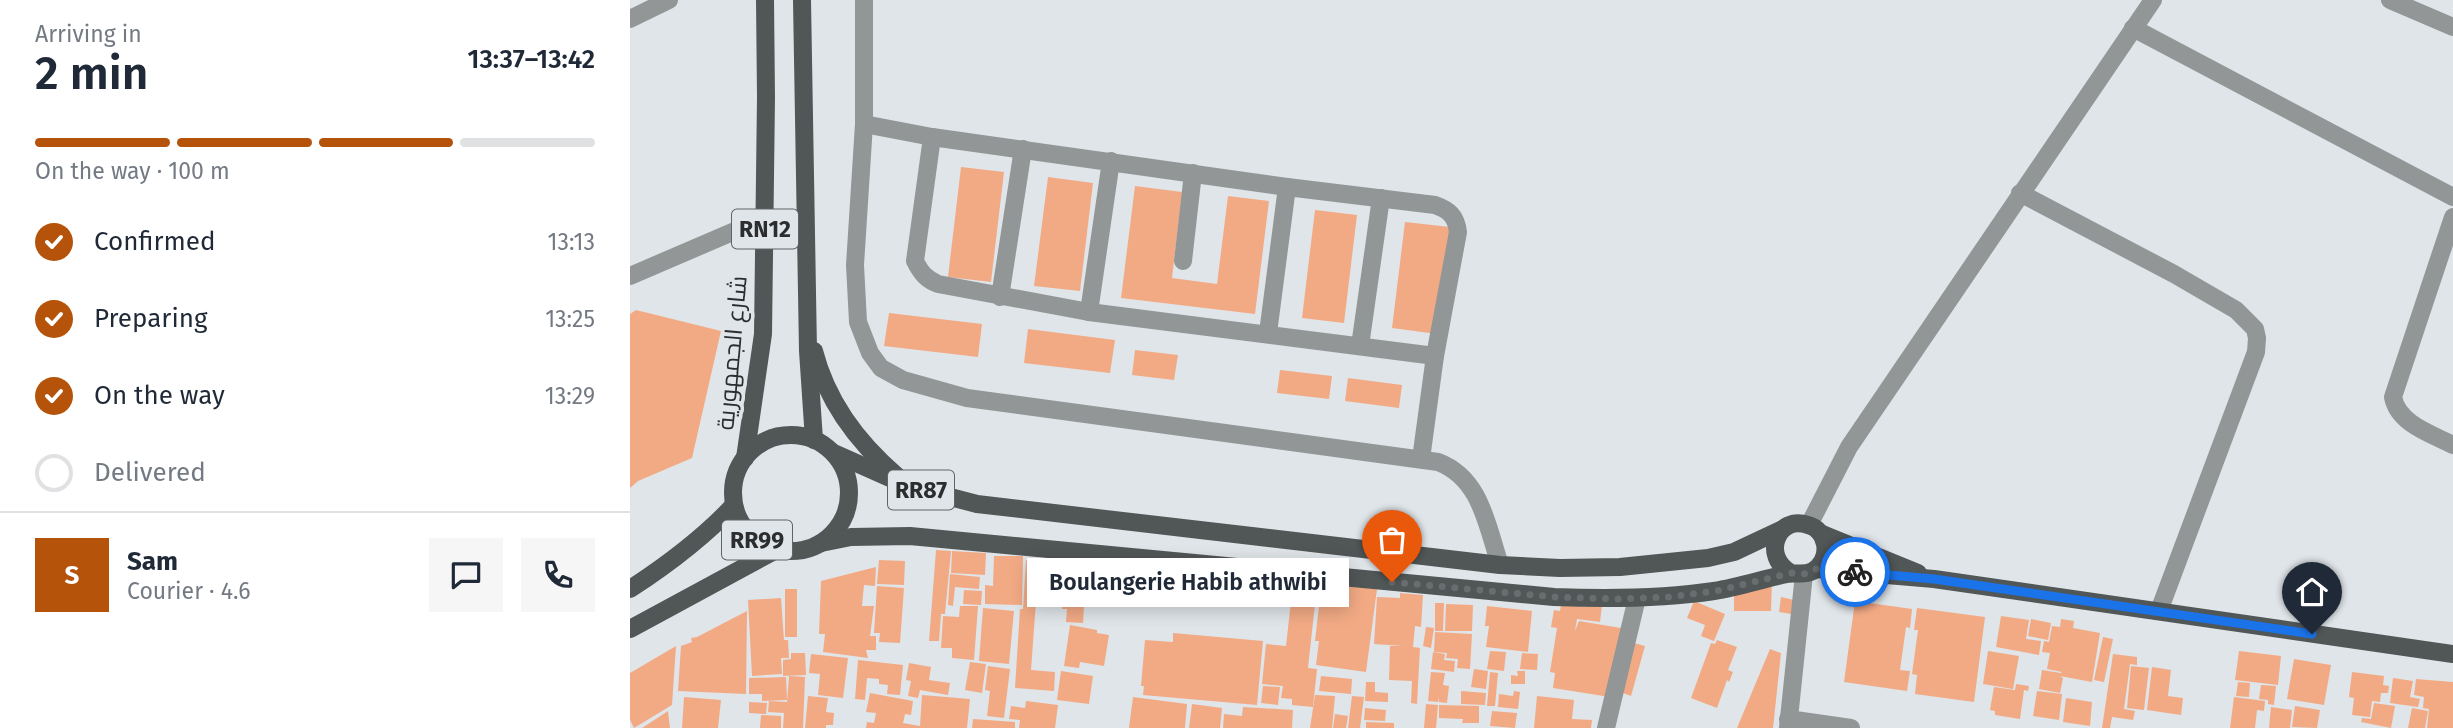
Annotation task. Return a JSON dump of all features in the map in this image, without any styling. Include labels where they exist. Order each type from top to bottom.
[{"type":"main road","name":"شارع الجمهورية","points":[[746,458],[763,334],[765,0]]},
{"type":"main road","name":"RN12","points":[[802,0],[808,323],[814,440]]},
{"type":"main road","points":[[808,323],[815,355],[841,415],[861,441],[908,486]]},
{"type":"main road","points":[[746,458],[759,445],[777,438],[795,436],[814,440],[836,454]]},
{"type":"main road","name":"RR87","points":[[836,454],[908,486],[965,502],[1012,510],[1500,565],[1620,567],[1681,562],[1734,551],[1792,524],[1815,529],[1934,579]]},
{"type":"main road","name":"RR99","points":[[746,458],[737,472],[733,488],[734,505],[739,520],[761,544],[792,552],[821,543],[834,532],[843,518],[848,502],[848,486],[836,454]]},
{"type":"main road","name":"RR99","points":[[630,589],[686,549],[734,505]]},
{"type":"main road","points":[[1784,528],[1774,549],[1779,564],[1804,572],[1825,556],[1824,540],[1815,529]]},
{"type":"main road","name":"RR87","points":[[821,543],[851,537],[910,536],[1555,597],[1668,597],[1716,591],[1804,572],[1934,579],[2453,654]]},
{"type":"main road","name":"RR99","points":[[630,629],[776,550]]},
{"type":"street","points":[[630,19],[669,0]]},
{"type":"street","points":[[864,0],[864,124],[855,265],[858,322],[870,353],[881,368],[903,380],[967,398],[1421,459],[1451,467],[1472,487],[1500,565]]},
{"type":"street","points":[[1815,529],[1849,447],[2153,0]]},
{"type":"street","points":[[2390,0],[2453,27]]},
{"type":"street","points":[[2133,28],[2453,197]]},
{"type":"street","points":[[864,124],[932,137],[1435,205],[1452,214],[1458,232],[1435,356],[1421,459]]},
{"type":"street","points":[[932,137],[915,261],[920,273],[928,280],[1000,297],[1089,312],[1435,356]]},
{"type":"street","points":[[1000,297],[1023,149]]},
{"type":"street","points":[[1089,312],[1111,161]]},
{"type":"street","points":[[1183,261],[1193,173]]},
{"type":"street","points":[[1268,333],[1287,187]]},
{"type":"street","points":[[2021,193],[2236,310],[2255,329],[2258,338],[2256,352],[2159,611]]},
{"type":"street","points":[[1360,346],[1381,198]]},
{"type":"street","points":[[2453,217],[2393,397],[2395,405],[2406,419],[2453,445]]},
{"type":"street","points":[[630,276],[765,219]]},
{"type":"street","points":[[1804,572],[1788,724],[1851,728]]},
{"type":"street","points":[[1606,728],[1637,598]]},
{"type":"building","points":[[961,167],[1004,172],[991,282],[948,277]]},
{"type":"building","points":[[1048,177],[1093,183],[1080,291],[1034,286]]},
{"type":"building","points":[[1135,186],[1182,192],[1172,278],[1217,284],[1228,196],[1269,201],[1255,314],[1121,298]]},
{"type":"building","points":[[1315,210],[1357,215],[1344,323],[1302,318]]},
{"type":"building","points":[[1405,222],[1450,227],[1437,334],[1392,328]]},
{"type":"building","points":[[636,310],[721,331],[692,458],[638,481],[630,488],[630,314]]},
{"type":"building","points":[[889,313],[982,324],[978,357],[884,346]]},
{"type":"building","points":[[1028,329],[1115,340],[1110,373],[1024,363]]},
{"type":"building","points":[[1135,350],[1178,355],[1174,380],[1132,375]]},
{"type":"building","points":[[1280,370],[1332,376],[1329,399],[1277,393]]},
{"type":"building","points":[[1348,378],[1402,385],[1399,408],[1345,401]]},
{"type":"building","points":[[936,550],[951,551],[945,614],[941,614],[939,641],[929,641]]},
{"type":"building","points":[[952,551],[986,553],[985,575],[951,573]]},
{"type":"building","points":[[994,556],[1023,556],[1022,605],[985,604],[985,585],[993,586]]},
{"type":"building","points":[[879,560],[905,561],[904,585],[877,584]]},
{"type":"building","points":[[1026,560],[1039,561],[1031,670],[1055,672],[1054,691],[1015,688]]},
{"type":"building","points":[[876,567],[875,586],[864,585],[862,606],[874,606],[870,636],[876,636],[876,650],[866,650],[868,658],[823,652],[825,634],[819,634],[821,581]]},
{"type":"building","points":[[950,574],[980,577],[979,589],[955,587],[953,606],[948,605]]},
{"type":"building","points":[[1064,574],[1086,575],[1083,623],[1066,622],[1067,609],[1062,609]]},
{"type":"building","points":[[1772,579],[1771,611],[1734,611],[1734,587]]},
{"type":"building","points":[[1317,582],[1377,589],[1366,672],[1316,665],[1319,641],[1315,641],[1319,606],[1318,596],[1314,596]]},
{"type":"building","points":[[877,586],[904,588],[900,643],[879,642],[880,633],[874,633]]},
{"type":"building","points":[[785,589],[797,589],[797,637],[785,637]]},
{"type":"building","points":[[964,590],[982,591],[981,605],[963,604]]},
{"type":"building","points":[[1400,593],[1423,595],[1421,627],[1415,626],[1413,647],[1420,648],[1417,704],[1411,703],[1412,681],[1389,680],[1390,646],[1403,646],[1374,644],[1377,597],[1400,598]]},
{"type":"building","points":[[1781,597],[1794,600],[1791,614],[1779,612]]},
{"type":"building","points":[[781,598],[784,640],[788,640],[789,658],[781,658],[782,674],[752,676],[748,600]]},
{"type":"building","points":[[1562,598],[1576,606],[1587,607],[1587,603],[1602,605],[1600,622],[1577,619],[1575,631],[1579,621],[1627,629],[1616,698],[1553,688],[1555,673],[1550,672],[1557,628],[1551,627],[1554,610],[1560,611]]},
{"type":"building","points":[[1291,601],[1315,604],[1308,668],[1317,669],[1313,707],[1292,705],[1292,699],[1281,698],[1283,686],[1262,684],[1266,644],[1286,646]]},
{"type":"building","points":[[1694,601],[1725,614],[1714,641],[1701,636],[1705,625],[1687,618]]},
{"type":"building","points":[[1855,601],[1912,609],[1910,628],[1906,627],[1900,670],[1910,671],[1907,691],[1844,682]]},
{"type":"building","points":[[1435,603],[1444,603],[1443,631],[1435,631]]},
{"type":"building","points":[[1446,604],[1473,605],[1472,631],[1445,631]]},
{"type":"building","points":[[960,606],[978,606],[974,660],[952,658],[952,648],[941,648],[943,616],[959,617]]},
{"type":"building","points":[[1487,606],[1532,611],[1528,652],[1486,647],[1489,626],[1485,626]]},
{"type":"building","points":[[983,608],[1014,611],[1009,664],[979,661]]},
{"type":"building","points":[[1917,608],[1985,617],[1974,702],[1915,694],[1917,675],[1912,674],[1918,630],[1914,630]]},
{"type":"building","points":[[747,611],[746,694],[678,691],[681,646],[692,642],[691,638]]},
{"type":"building","points":[[2001,616],[2029,620],[2026,639],[2041,641],[2039,655],[1996,647]]},
{"type":"building","points":[[2031,619],[2051,623],[2048,640],[2028,636]]},
{"type":"building","points":[[2061,619],[2074,621],[2073,628],[2100,633],[2092,682],[2060,676],[2063,678],[2060,693],[2039,689],[2042,670],[2062,672],[2047,669],[2050,653],[2042,652],[2044,641],[2049,642],[2052,626],[2060,627]]},
{"type":"building","points":[[1070,625],[1109,635],[1104,666],[1080,662],[1079,668],[1064,666]]},
{"type":"building","points":[[1426,627],[1434,628],[1431,648],[1423,646]]},
{"type":"building","points":[[1435,632],[1472,634],[1470,669],[1457,668],[1458,659],[1446,658],[1447,653],[1434,652]]},
{"type":"building","points":[[1173,633],[1263,641],[1257,705],[1143,695],[1144,686],[1141,686],[1145,640],[1173,642]]},
{"type":"building","points":[[2103,637],[2113,639],[2104,682],[2094,680]]},
{"type":"building","points":[[1717,640],[1737,647],[1728,670],[1733,672],[1729,682],[1727,680],[1717,708],[1691,698],[1711,643],[1715,644]]},
{"type":"building","points":[[1634,643],[1645,646],[1631,696],[1620,692]]},
{"type":"building","points":[[676,646],[672,705],[634,728],[630,720],[630,673]]},
{"type":"building","points":[[1770,649],[1781,653],[1773,728],[1737,728]]},
{"type":"building","points":[[1490,651],[1506,652],[1504,671],[1487,669]]},
{"type":"building","points":[[1988,651],[2019,656],[2013,689],[1983,684]]},
{"type":"building","points":[[2239,651],[2281,656],[2278,685],[2235,680]]},
{"type":"building","points":[[1433,652],[1445,654],[1444,660],[1455,661],[1454,672],[1431,669]]},
{"type":"building","points":[[791,653],[805,653],[806,675],[783,676],[783,660],[791,659]]},
{"type":"building","points":[[1522,653],[1538,654],[1537,670],[1520,669]]},
{"type":"building","points":[[811,654],[848,658],[843,698],[818,695],[820,674],[809,673]]},
{"type":"building","points":[[2113,654],[2137,657],[2137,665],[2130,664],[2124,709],[2135,711],[2133,720],[2112,717],[2110,728],[2102,728]]},
{"type":"building","points":[[2294,659],[2331,665],[2324,705],[2287,699]]},
{"type":"building","points":[[858,660],[903,665],[900,695],[887,694],[888,685],[879,684],[879,679],[867,678],[865,700],[855,699]]},
{"type":"building","points":[[970,662],[986,664],[982,693],[965,690]]},
{"type":"building","points":[[909,663],[931,667],[929,680],[950,683],[948,695],[920,690],[918,698],[908,696],[911,681],[906,680]]},
{"type":"building","points":[[988,666],[1010,669],[1004,718],[987,716],[990,691],[985,690]]},
{"type":"building","points":[[2131,666],[2149,668],[2144,710],[2127,708]]},
{"type":"building","points":[[2152,667],[2171,670],[2168,696],[2183,698],[2181,715],[2147,710]]},
{"type":"building","points":[[1474,669],[1488,671],[1486,689],[1471,687]]},
{"type":"building","points":[[1061,671],[1093,676],[1089,704],[1057,700]]},
{"type":"building","points":[[1517,671],[1525,671],[1525,684],[1511,684],[1511,675],[1518,676]]},
{"type":"building","points":[[1431,672],[1445,673],[1443,685],[1449,686],[1447,703],[1439,702],[1439,698],[1438,702],[1428,701]]},
{"type":"building","points":[[1490,672],[1498,673],[1495,706],[1487,706]]},
{"type":"building","points":[[2352,672],[2384,676],[2383,685],[2389,686],[2388,693],[2381,693],[2380,702],[2372,701],[2370,717],[2352,715],[2354,698],[2349,697]]},
{"type":"building","points":[[789,676],[805,677],[803,728],[783,728],[784,713],[768,712],[769,701],[787,702]]},
{"type":"building","points":[[1321,676],[1352,679],[1351,694],[1319,691]]},
{"type":"building","points":[[786,677],[787,700],[762,701],[762,694],[749,694],[749,678]]},
{"type":"building","points":[[2393,678],[2413,681],[2410,697],[2420,699],[2418,707],[2390,703]]},
{"type":"building","points":[[2416,679],[2453,682],[2453,728],[2427,728],[2429,709],[2423,708],[2424,697],[2414,695]]},
{"type":"building","points":[[1366,682],[1375,682],[1375,692],[1388,693],[1388,702],[1365,701]]},
{"type":"building","points":[[2238,682],[2250,683],[2249,697],[2236,696]]},
{"type":"building","points":[[2016,684],[2029,686],[2028,691],[2024,690],[2020,719],[1995,715],[1995,711],[1990,710],[1994,687],[2015,690]]},
{"type":"building","points":[[2261,685],[2276,686],[2274,705],[2268,704],[2268,700],[2259,699]]},
{"type":"building","points":[[1263,686],[1280,687],[1278,705],[1261,703]]},
{"type":"building","points":[[1461,691],[1486,693],[1485,705],[1461,704]]},
{"type":"building","points":[[1514,691],[1520,692],[1518,709],[1498,707],[1499,694],[1513,696]]},
{"type":"building","points":[[2037,691],[2062,694],[2059,720],[2033,716]]},
{"type":"building","points":[[870,693],[913,701],[911,715],[905,714],[903,723],[920,726],[922,695],[970,699],[967,728],[866,728],[867,722],[874,723],[876,713],[866,712]]},
{"type":"building","points":[[1315,695],[1335,696],[1332,728],[1310,728]]},
{"type":"building","points":[[808,696],[828,698],[826,712],[834,713],[833,725],[826,725],[826,728],[805,728]]},
{"type":"building","points":[[1352,696],[1364,697],[1360,728],[1348,728]]},
{"type":"building","points":[[1537,696],[1574,700],[1572,719],[1592,720],[1591,728],[1534,728]]},
{"type":"building","points":[[684,697],[721,700],[718,728],[682,728]]},
{"type":"building","points":[[1133,697],[1187,704],[1185,728],[1129,728]]},
{"type":"building","points":[[2234,697],[2265,701],[2264,711],[2257,710],[2255,728],[2230,728]]},
{"type":"building","points":[[2066,698],[2092,702],[2090,726],[2063,722]]},
{"type":"building","points":[[1026,701],[1058,705],[1055,728],[1019,728],[1020,720],[1009,719],[1011,706],[1025,708]]},
{"type":"building","points":[[749,702],[767,703],[766,714],[749,713]]},
{"type":"building","points":[[2374,703],[2395,706],[2391,728],[2361,722],[2362,718],[2371,719]]},
{"type":"building","points":[[1192,704],[1222,708],[1220,728],[1189,728]]},
{"type":"building","points":[[1426,704],[1438,705],[1436,728],[1424,728]]},
{"type":"building","points":[[1439,705],[1479,706],[1479,723],[1462,723],[1463,719],[1439,718]]},
{"type":"building","points":[[2295,706],[2320,710],[2317,728],[2292,727]]},
{"type":"building","points":[[1243,707],[1293,710],[1292,728],[1223,728],[1224,714],[1242,716]]},
{"type":"building","points":[[2271,707],[2292,710],[2290,728],[2269,728]]},
{"type":"building","points":[[1365,708],[1386,710],[1385,721],[1364,720]]},
{"type":"building","points":[[2412,708],[2428,711],[2425,728],[2408,728]]},
{"type":"building","points":[[668,711],[670,728],[642,728]]},
{"type":"building","points":[[1492,711],[1517,713],[1515,728],[1490,726]]},
{"type":"building","points":[[1335,714],[1348,716],[1346,728],[1333,728]]},
{"type":"building","points":[[761,715],[781,716],[781,728],[760,728]]},
{"type":"building","points":[[973,719],[1015,722],[1015,728],[972,728]]},
{"type":"building","points":[[1366,722],[1394,723],[1394,728],[1366,728]]},
{"type":"way so far","points":[[1392,582],[1555,597],[1620,599],[1716,591],[1791,573],[1804,574],[1816,569],[1855,572]]},
{"type":"place","name":"Boulangerie Habib athwibi","points":[[1392,582]]},
{"type":"route","points":[[1855,572],[1934,579],[2312,634]]}]
